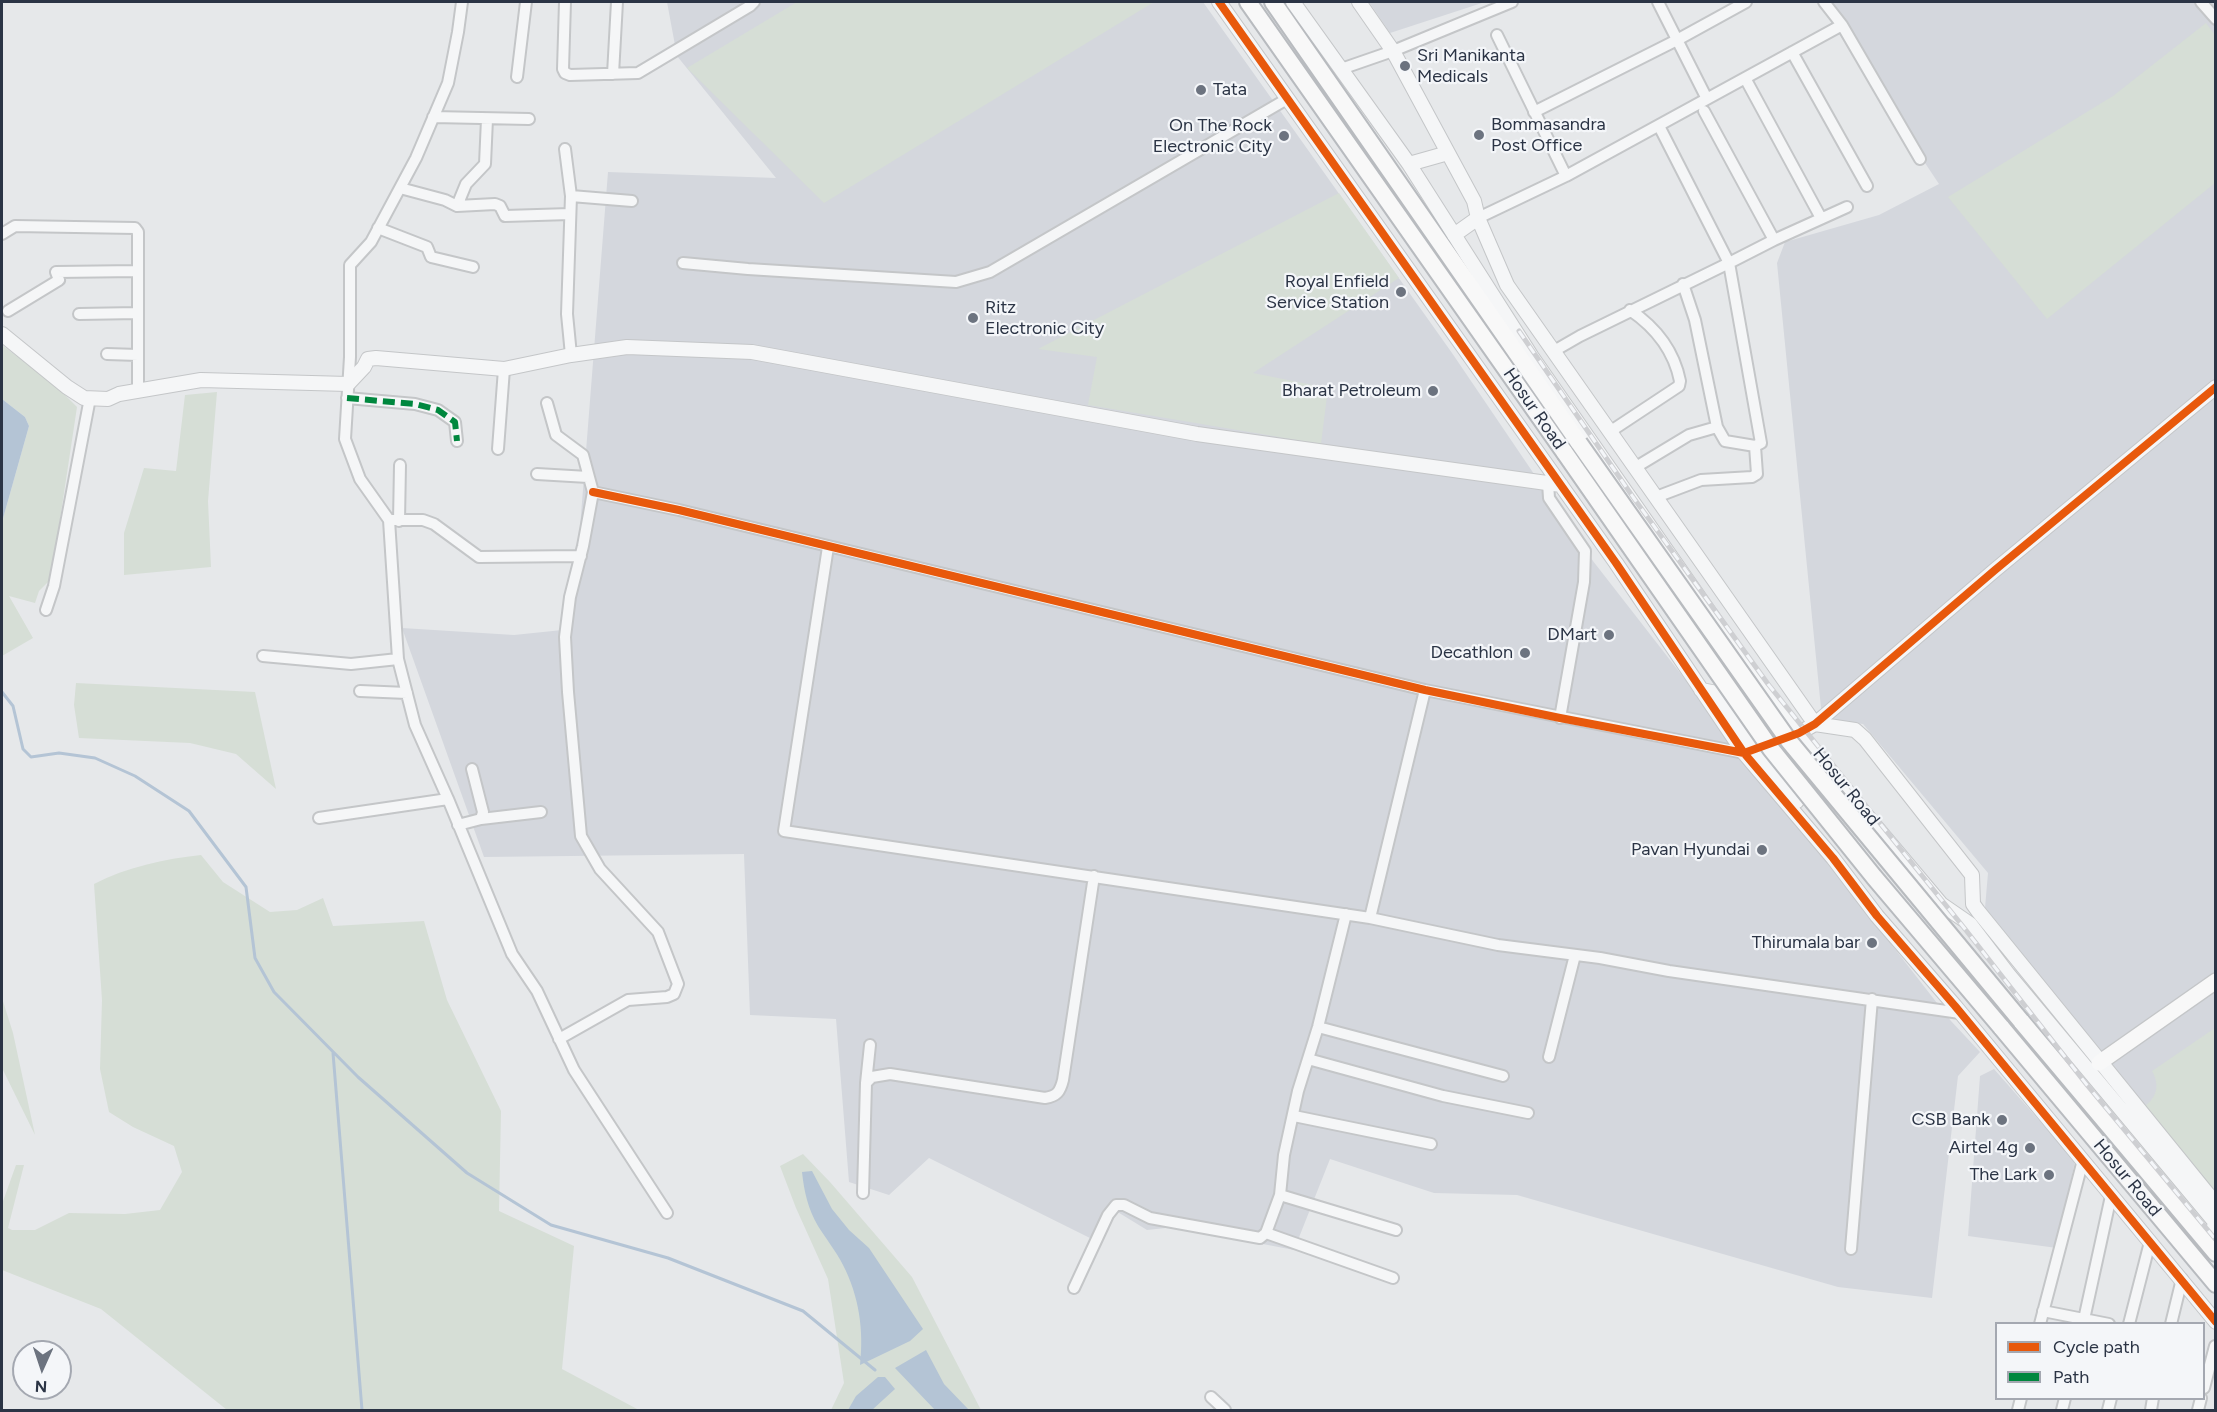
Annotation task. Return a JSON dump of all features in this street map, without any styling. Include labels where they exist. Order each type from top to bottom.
[{"type":"highway","name":"Hosur Road","points":[[1248,2],[1771,749],[1874,877],[2216,1284]]},
{"type":"highway","name":"Hosur Road","points":[[1273,2],[1789,741],[2212,1250]]},
{"type":"main road","points":[[2099,1063],[2216,981]]},
{"type":"street","points":[[394,520],[360,478],[345,439],[350,265],[371,242],[416,158],[448,83],[462,2]]},
{"type":"street","points":[[517,77],[526,2]]},
{"type":"street","points":[[565,2],[563,69],[570,75],[638,73],[754,2]]},
{"type":"street","points":[[613,74],[617,2]]},
{"type":"street","points":[[1293,2],[1408,164],[1532,357],[1758,682],[1941,904],[1970,924],[2008,974],[2099,1063],[2216,1204]]},
{"type":"street","points":[[1359,2],[1393,51],[1474,201],[1478,218],[1507,285],[1815,724],[1855,730],[1865,739],[1972,875],[1973,904],[2070,1037],[2215,1222],[2212,1250]]},
{"type":"street","points":[[1341,69],[1393,51],[1512,2]]},
{"type":"street","points":[[1658,2],[1707,99]]},
{"type":"street","points":[[1534,111],[1677,40],[1746,2]]},
{"type":"street","points":[[1824,2],[1842,25],[1920,159]]},
{"type":"street","points":[[2202,2],[2216,19]]},
{"type":"street","points":[[1223,7],[1331,158],[1555,484],[1701,690],[1877,916],[2216,1322]]},
{"type":"street","points":[[1454,235],[1478,218],[1566,176],[1842,25]]},
{"type":"street","points":[[1497,35],[1566,176]]},
{"type":"street","points":[[1792,52],[1866,186]]},
{"type":"street","points":[[1745,78],[1821,218]]},
{"type":"street","points":[[683,263],[956,282],[990,272],[1287,99]]},
{"type":"street","points":[[1704,111],[1774,240]]},
{"type":"street","points":[[433,117],[530,118]]},
{"type":"street","points":[[457,206],[466,184],[485,164],[487,118]]},
{"type":"street","points":[[1659,126],[1729,262],[1761,443],[1755,446],[1732,444],[1725,441],[1717,427],[1695,320],[1683,284]]},
{"type":"street","points":[[565,149],[572,196],[567,314],[571,355]]},
{"type":"street","points":[[1408,164],[1448,153]]},
{"type":"street","points":[[400,188],[445,200],[457,206],[495,204],[500,206],[505,216],[570,214]]},
{"type":"street","points":[[572,196],[632,201]]},
{"type":"street","points":[[1554,351],[1630,310],[1847,207]]},
{"type":"street","points":[[2,234],[15,226],[135,228],[138,232],[138,391]]},
{"type":"street","points":[[378,228],[427,247],[431,257],[473,267]]},
{"type":"street","points":[[8,311],[59,280],[56,272],[138,271]]},
{"type":"street","points":[[1492,294],[1507,285]]},
{"type":"street","points":[[1611,431],[1678,386],[1680,381],[1669,348],[1630,310]]},
{"type":"street","points":[[79,314],[138,313]]},
{"type":"street","points":[[2,334],[84,398],[108,399],[138,391],[201,380],[347,391],[438,410],[455,422],[457,441]]},
{"type":"street","points":[[347,391],[368,359],[376,358],[504,369],[571,355],[627,347],[752,352],[1197,434],[1555,484]]},
{"type":"street","points":[[107,354],[138,355]]},
{"type":"street","points":[[498,449],[504,369]]},
{"type":"street","points":[[592,492],[679,510],[1425,690],[1560,718],[1749,751],[1799,733],[1815,724],[1995,570],[2216,387]]},
{"type":"street","points":[[46,610],[54,586],[90,398]]},
{"type":"street","points":[[548,403],[556,435],[583,455],[592,492],[581,556],[570,597],[565,637],[567,692],[581,836],[600,868],[658,932],[678,984],[674,994],[668,997],[628,1000],[559,1039]]},
{"type":"street","points":[[1636,467],[1689,435],[1717,427]]},
{"type":"street","points":[[1656,497],[1701,480],[1752,477],[1757,474],[1755,446]]},
{"type":"street","points":[[400,465],[394,520],[398,659],[415,725],[512,954],[537,991],[574,1071],[667,1213]]},
{"type":"street","points":[[537,474],[588,477]]},
{"type":"street","points":[[1555,484],[1549,498],[1585,551],[1584,582],[1560,718]]},
{"type":"street","points":[[394,520],[423,520],[434,524],[479,557],[581,556]]},
{"type":"street","points":[[828,547],[784,831],[1346,914],[1498,945],[1960,1013]]},
{"type":"street","points":[[263,656],[351,664],[398,659]]},
{"type":"street","points":[[1724,703],[1758,682]]},
{"type":"street","points":[[1370,918],[1425,690]]},
{"type":"street","points":[[1701,690],[1718,693],[1749,751]]},
{"type":"street","points":[[360,691],[407,693]]},
{"type":"street","points":[[472,769],[483,812],[481,819]]},
{"type":"street","points":[[319,818],[448,799]]},
{"type":"street","points":[[458,825],[481,819],[541,812]]},
{"type":"street","points":[[866,1083],[872,1077],[890,1074],[1045,1098],[1054,1096],[1061,1089],[1063,1080],[1094,876]]},
{"type":"street","points":[[1074,1288],[1108,1215],[1116,1205],[1124,1205],[1138,1214],[1161,1220],[1260,1238],[1266,1233],[1280,1195],[1284,1155],[1302,1073],[1318,1026],[1346,914]]},
{"type":"street","points":[[1548,1058],[1575,955]]},
{"type":"street","points":[[1851,1249],[1872,999]]},
{"type":"street","points":[[1318,1026],[1503,1076]]},
{"type":"street","points":[[863,1193],[866,1083],[870,1045]]},
{"type":"street","points":[[1308,1059],[1443,1096],[1528,1113]]},
{"type":"street","points":[[1294,1116],[1431,1144]]},
{"type":"street","points":[[2040,1322],[2083,1161]]},
{"type":"street","points":[[1280,1195],[1396,1230]]},
{"type":"street","points":[[2043,1311],[2084,1322],[2111,1196]]},
{"type":"street","points":[[1266,1233],[1393,1278]]},
{"type":"street","points":[[2129,1322],[2150,1242]]},
{"type":"street","points":[[2171,1322],[2182,1279]]},
{"type":"street","points":[[2205,1384],[2215,1344]]},
{"type":"street","points":[[1211,1396],[1225,1410]]},
{"type":"shaded area","points":[[667,2],[1203,2],[1452,353],[1593,561],[1951,1021],[1980,1052],[1958,1076],[1932,1298],[1838,1287],[1517,1195],[1434,1193],[1330,1159],[1294,1250],[1175,1227],[1147,1230],[1116,1211],[1098,1242],[929,1158],[889,1195],[849,1182],[836,1019],[750,1015],[744,854],[484,857],[402,628],[514,635],[572,629],[608,172],[776,178],[677,56]]},
{"type":"shaded area","points":[[797,2],[1154,2],[824,203],[687,68]]},
{"type":"shaded area","points":[[1369,2],[1485,2],[1390,33]]},
{"type":"shaded area","points":[[1818,2],[2215,2],[2215,1193],[1985,908],[1988,873],[1863,724],[1835,721],[1821,708],[1777,263],[1785,242],[1879,215],[1939,184]]},
{"type":"shaded area","points":[[2206,23],[2215,35],[2215,183],[2047,319],[1948,197],[2113,96]]},
{"type":"shaded area","points":[[1339,193],[1399,278],[1253,373],[1328,388],[1321,444],[1088,405],[1097,357],[1038,349]]},
{"type":"shaded area","points":[[2,345],[56,386],[77,407],[49,581],[39,591],[35,603],[9,596],[33,638],[2,656],[2,522],[29,426],[25,417],[2,399]]},
{"type":"shaded area","points":[[217,392],[208,501],[211,567],[124,575],[124,533],[144,468],[176,471],[185,395]]},
{"type":"shaded area","points":[[76,683],[255,692],[276,789],[236,754],[190,743],[79,738],[74,705]]},
{"type":"shaded area","points":[[201,855],[223,882],[270,912],[297,910],[323,898],[333,926],[424,921],[447,1000],[501,1111],[499,1211],[574,1246],[562,1369],[639,1410],[227,1410],[101,1309],[2,1270],[2,1204],[16,1165],[24,1165],[8,1228],[12,1230],[35,1230],[69,1213],[125,1214],[160,1210],[182,1172],[174,1146],[133,1127],[109,1112],[100,1069],[102,1000],[94,884],[146,865]]},
{"type":"shaded area","points":[[2,998],[13,1033],[35,1135],[2,1068]]},
{"type":"shaded area","points":[[2215,1028],[2215,1187],[2213,1190],[2145,1106],[2155,1095],[2156,1090],[2156,1081],[2152,1071]]},
{"type":"shaded area","points":[[1994,1069],[2075,1161],[2057,1248],[1968,1236],[1980,1076]]},
{"type":"shaded area","points":[[803,1154],[912,1277],[981,1410],[831,1410],[844,1383],[828,1279],[780,1166]]},
{"type":"water","points":[[2,399],[25,417],[29,426],[2,522]]},
{"type":"water","points":[[812,1171],[832,1209],[849,1230],[869,1248],[923,1329],[910,1341],[860,1365],[861,1326],[853,1289],[843,1265],[815,1220],[805,1193],[802,1172]]},
{"type":"water","points":[[926,1350],[944,1384],[969,1410],[935,1410],[895,1368]]},
{"type":"water","points":[[878,1377],[885,1377],[895,1389],[872,1410],[848,1410],[856,1396]]},
{"type":"waterway","points":[[2,692],[13,706],[23,749],[31,757],[59,753],[95,758],[135,776],[189,811],[246,887],[255,958],[274,992],[358,1077],[467,1173],[551,1225],[668,1258],[803,1311],[875,1370]]},
{"type":"waterway","points":[[333,1053],[362,1410]]},
{"type":"railway","points":[[1519,331],[1633,497],[1768,684],[2087,1085],[2216,1240]]},
{"type":"marked path","points":[[347,398],[415,404],[438,410],[455,422],[457,441]]},
{"type":"cycle path","points":[[1219,2],[1616,563],[1744,753],[2216,1322]]},
{"type":"cycle path","points":[[593,492],[679,510],[1425,690],[1744,753],[1799,733],[1815,724],[1995,570],[2216,387]]},
{"type":"place","name":"Sri Manikanta Medicals","points":[[1405,66]]},
{"type":"place","name":"Tata","points":[[1201,90]]},
{"type":"place","name":"Bommasandra Post Office","points":[[1479,135]]},
{"type":"place","name":"On The Rock Electronic City","points":[[1284,136]]},
{"type":"place","name":"Royal Enfield Service Station","points":[[1401,292]]},
{"type":"place","name":"Ritz Electronic City","points":[[973,318]]},
{"type":"place","name":"Bharat Petroleum","points":[[1433,391]]},
{"type":"place","name":"DMart","points":[[1609,635]]},
{"type":"place","name":"Decathlon","points":[[1525,653]]},
{"type":"place","name":"Pavan Hyundai","points":[[1762,850]]},
{"type":"place","name":"Thirumala bar","points":[[1872,943]]},
{"type":"place","name":"CSB Bank","points":[[2002,1120]]},
{"type":"place","name":"Airtel 4g","points":[[2030,1148]]},
{"type":"place","name":"The Lark","points":[[2049,1175]]}]
